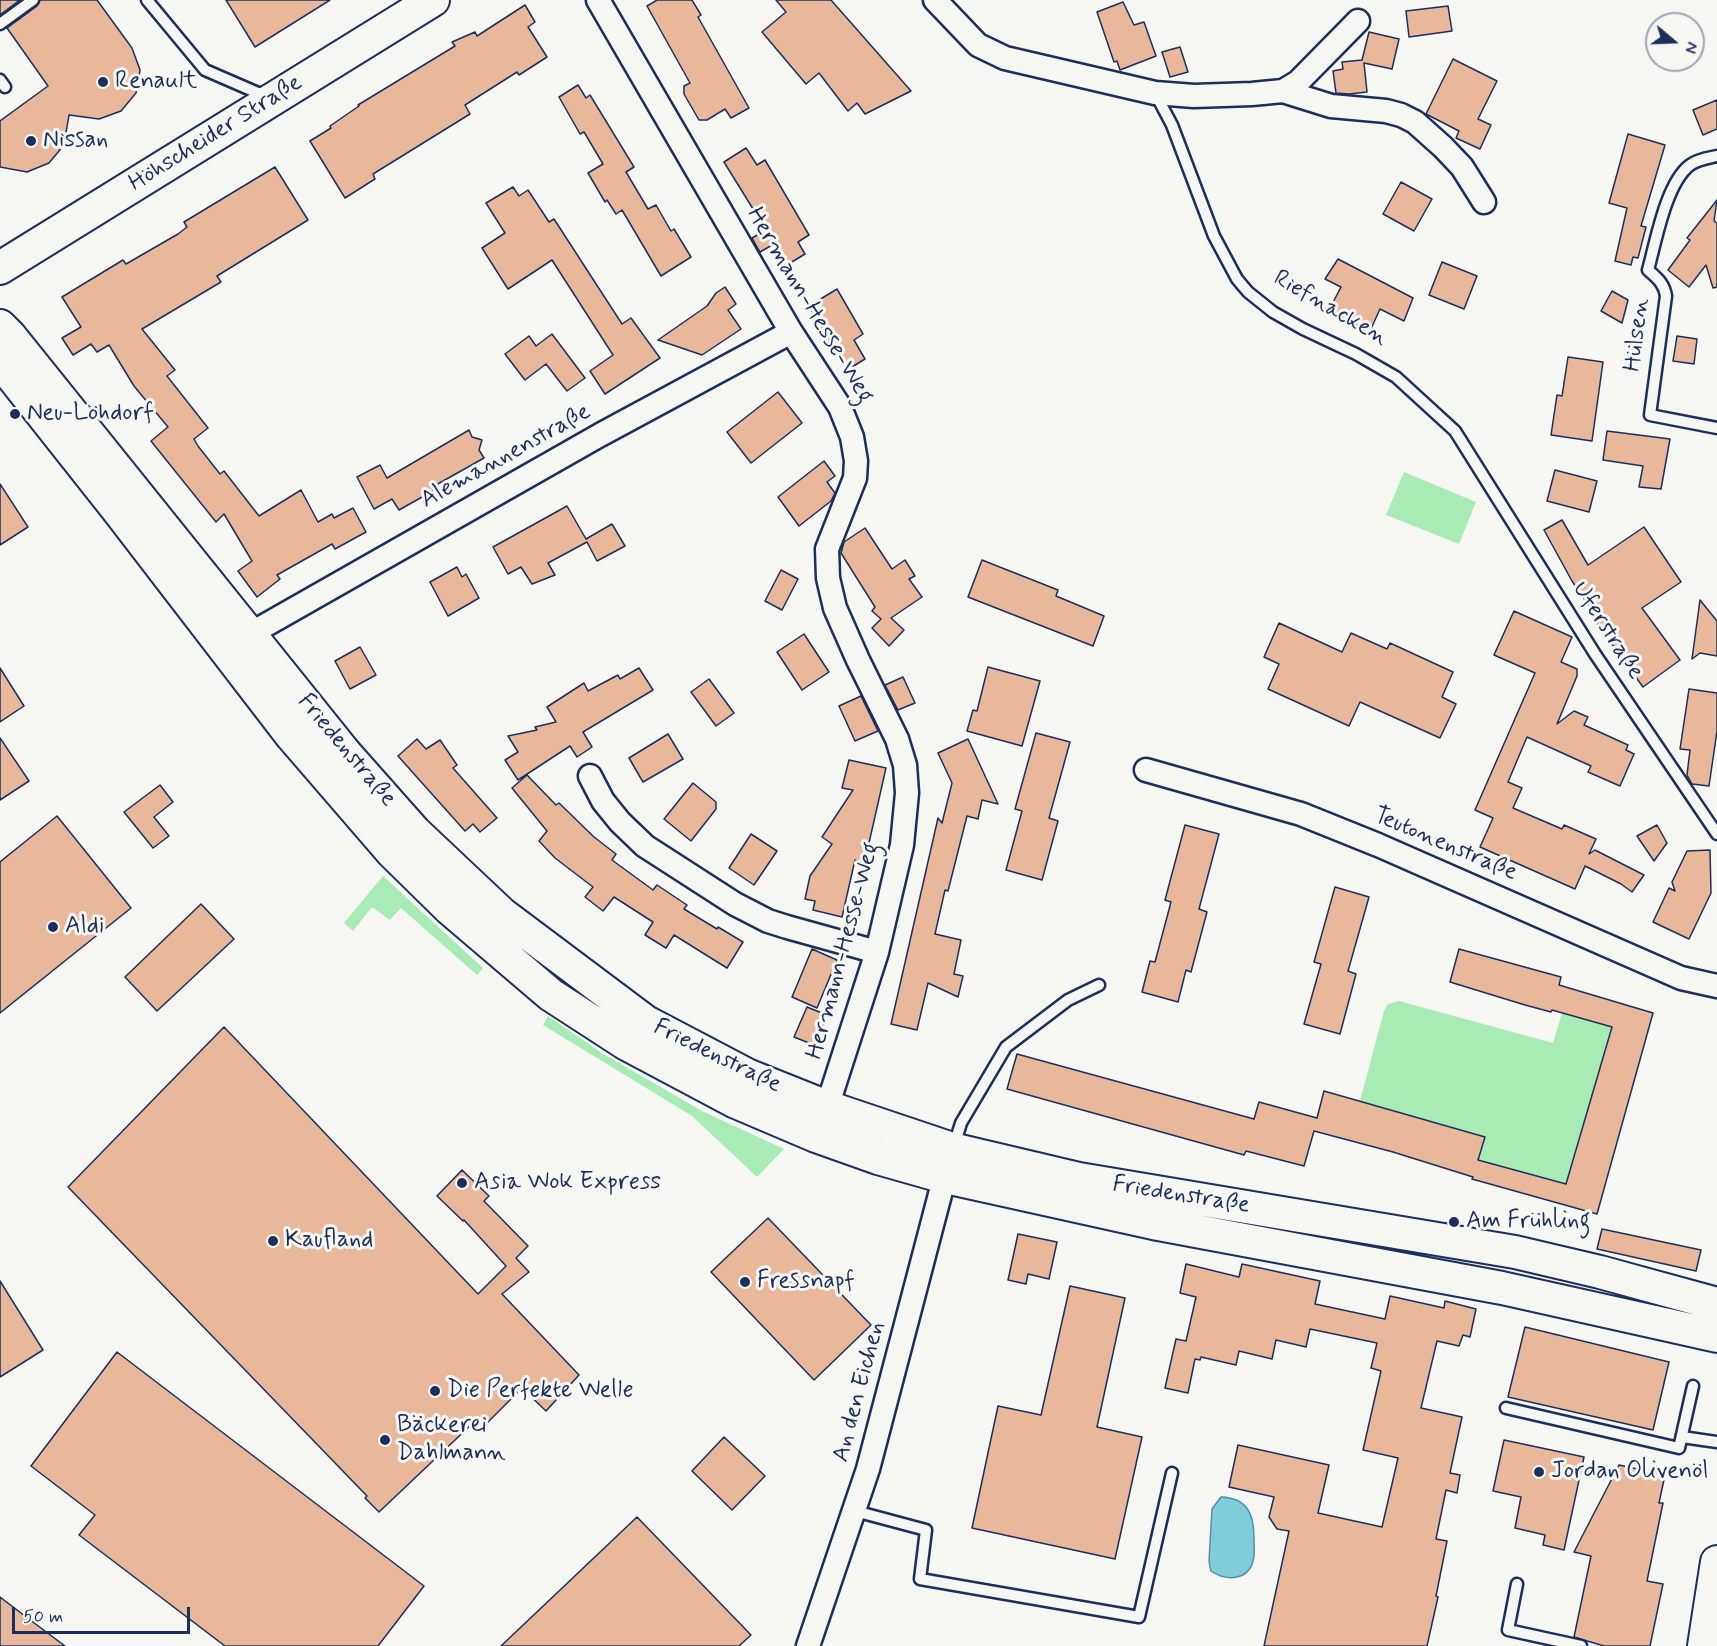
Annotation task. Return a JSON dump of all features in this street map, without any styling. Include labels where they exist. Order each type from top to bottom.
[{"type":"main road","name":"Höhscheider Straße","points":[[0,268],[433,0]]},
{"type":"main road","name":"Friedenstraße","points":[[0,326],[345,753],[415,832],[502,914],[646,1022],[747,1075],[827,1107],[948,1163],[1153,1223],[1502,1288],[1717,1336]]},
{"type":"main road","name":"Friedenstraße","points":[[0,361],[291,735],[392,852],[449,908],[551,995],[625,1043],[736,1102],[816,1136],[878,1158],[948,1163],[1079,1179],[1515,1252],[1717,1304]]},
{"type":"main road","points":[[1704,1646],[1717,1562]]},
{"type":"street","name":"Hermann-Hesse-Weg","points":[[597,0],[791,332],[840,407],[852,437],[855,453],[855,478],[827,549],[828,578],[835,608],[897,739],[905,765],[907,793],[902,844],[876,952],[827,1107]]},
{"type":"street","points":[[935,0],[973,40],[990,52],[1005,58],[1155,93],[1194,96],[1283,91],[1330,106],[1386,111],[1401,115],[1415,122],[1443,147],[1462,167],[1484,202]]},
{"type":"street","points":[[1283,91],[1298,82],[1358,21]]},
{"type":"street","name":"Alemannenstraße","points":[[250,634],[600,435],[791,332]]},
{"type":"street","name":"Teutonenstraße","points":[[1146,770],[1301,814],[1378,845],[1681,978],[1717,986]]},
{"type":"street","points":[[590,777],[603,801],[614,815],[645,846],[735,904],[787,927],[876,952]]},
{"type":"street","name":"An den Eichen","points":[[807,1646],[868,1469],[948,1163]]},
{"type":"lane","points":[[0,24],[33,0]]},
{"type":"lane","points":[[147,0],[205,70],[258,93],[275,96]]},
{"type":"lane","name":"Riefnacken","points":[[1155,93],[1172,125],[1214,236],[1227,263],[1248,292],[1283,318],[1356,354],[1396,377],[1455,431],[1467,448]]},
{"type":"lane","name":"Hülsen","points":[[1717,156],[1698,160],[1690,165],[1672,187],[1648,270],[1661,282],[1666,296],[1650,415],[1717,428]]},
{"type":"lane","name":"Uferstraße","points":[[1467,448],[1595,654],[1717,834]]},
{"type":"lane","points":[[948,1163],[961,1124],[1006,1047],[1068,1000],[1099,985]]},
{"type":"lane","points":[[1506,1408],[1679,1448],[1693,1386]]},
{"type":"lane","points":[[1682,1437],[1717,1442]]},
{"type":"lane","points":[[855,1511],[926,1530],[920,1579],[1139,1617],[1172,1473]]},
{"type":"lane","points":[[1517,1584],[1508,1630],[1581,1646]]},
{"type":"green space","points":[[1404,472],[1476,502],[1459,544],[1386,515]]},
{"type":"green space","points":[[383,876],[483,968],[477,975],[401,908],[390,920],[372,907],[353,931],[344,923]]},
{"type":"green space","points":[[1399,1001],[1553,1043],[1562,1013],[1612,1027],[1566,1184],[1478,1160],[1485,1137],[1360,1101],[1384,1011],[1388,1004]]},
{"type":"green space","points":[[548,1016],[602,1053],[702,1111],[784,1149],[757,1177],[692,1116],[543,1025]]},
{"type":"green space","points":[[1170,1210],[1490,1262],[1330,1243],[1170,1215]]},
{"type":"water","points":[[1221,1497],[1237,1500],[1243,1504],[1252,1521],[1253,1561],[1250,1568],[1241,1576],[1229,1578],[1211,1571],[1209,1561],[1212,1509]]},
{"type":"building","points":[[0,0],[20,0],[0,15]]},
{"type":"building","points":[[40,0],[97,0],[132,48],[140,70],[136,93],[121,111],[99,119],[69,115],[64,145],[49,163],[27,172],[0,167],[0,121],[48,86],[7,28],[37,6]]},
{"type":"building","points":[[226,0],[330,0],[255,47]]},
{"type":"building","points":[[657,0],[692,0],[701,15],[698,17],[749,108],[731,118],[725,109],[707,120],[699,120],[684,94],[684,86],[690,83],[647,6]]},
{"type":"building","points":[[776,0],[831,0],[911,91],[865,114],[857,103],[848,111],[819,73],[806,84],[762,32],[786,12]]},
{"type":"building","points":[[1123,2],[1134,25],[1144,22],[1156,56],[1120,70],[1117,61],[1114,62],[1097,12]]},
{"type":"building","points":[[525,5],[535,22],[528,27],[547,57],[519,75],[517,72],[465,105],[470,114],[373,174],[375,179],[345,198],[310,141],[331,128],[330,126],[358,105],[455,46],[452,42],[475,32],[477,36]]},
{"type":"building","points":[[1448,6],[1452,31],[1409,37],[1406,11]]},
{"type":"building","points":[[1369,32],[1399,39],[1392,69],[1364,63],[1367,92],[1336,93],[1333,71],[1343,69],[1342,62],[1362,60]]},
{"type":"building","points":[[1180,47],[1188,72],[1170,77],[1162,52]]},
{"type":"building","points":[[1453,59],[1497,81],[1478,119],[1491,125],[1480,149],[1456,138],[1459,131],[1426,114]]},
{"type":"building","points":[[578,85],[586,98],[590,95],[634,167],[626,172],[648,209],[656,205],[671,231],[674,229],[691,257],[661,276],[622,210],[616,214],[607,200],[605,202],[588,173],[603,164],[584,132],[580,134],[559,97]]},
{"type":"building","points":[[1717,100],[1717,129],[1703,135],[1693,110]]},
{"type":"building","points":[[1628,134],[1665,145],[1641,226],[1646,227],[1638,258],[1633,257],[1631,265],[1615,261],[1627,208],[1609,203]]},
{"type":"building","points":[[746,148],[757,165],[765,160],[809,235],[798,242],[805,254],[787,265],[774,244],[760,252],[752,238],[766,230],[724,162]]},
{"type":"building","points":[[275,167],[308,220],[217,276],[221,282],[142,329],[175,370],[167,376],[208,428],[194,439],[198,446],[220,474],[224,471],[259,516],[301,490],[318,522],[332,514],[334,518],[353,508],[366,532],[335,549],[332,544],[277,575],[280,579],[257,597],[238,571],[252,561],[224,514],[216,522],[151,441],[168,427],[134,386],[109,345],[97,352],[91,344],[73,355],[62,338],[81,327],[62,297],[123,260],[126,264],[178,234],[187,227],[184,222]]},
{"type":"building","points":[[1401,182],[1432,199],[1414,231],[1383,214]]},
{"type":"building","points":[[513,187],[519,196],[528,190],[549,222],[554,219],[622,324],[631,318],[660,358],[605,394],[590,371],[613,355],[552,260],[508,289],[482,248],[505,233],[486,203]]},
{"type":"building","points":[[1717,200],[1714,221],[1717,223],[1717,287],[1713,288],[1706,265],[1689,287],[1668,270],[1690,240],[1687,238]]},
{"type":"building","points":[[1338,259],[1413,298],[1404,321],[1380,309],[1370,331],[1329,310],[1341,287],[1325,279]]},
{"type":"building","points":[[1442,262],[1477,276],[1464,309],[1429,295]]},
{"type":"building","points":[[725,287],[736,304],[728,310],[741,329],[702,355],[658,340],[707,306],[716,293]]},
{"type":"building","points":[[837,289],[863,334],[854,340],[865,359],[847,370],[809,306]]},
{"type":"building","points":[[1612,291],[1628,300],[1622,323],[1601,311]]},
{"type":"building","points":[[552,334],[585,378],[567,391],[546,364],[525,380],[505,354],[529,336],[536,346]]},
{"type":"building","points":[[1677,336],[1697,339],[1694,364],[1673,361]]},
{"type":"building","points":[[1568,357],[1603,362],[1592,441],[1551,435],[1557,395],[1562,396]]},
{"type":"building","points":[[778,392],[802,423],[751,463],[727,432]]},
{"type":"building","points":[[469,430],[472,437],[482,440],[479,450],[484,458],[436,485],[438,488],[399,510],[392,499],[374,509],[357,477],[380,465],[387,478]]},
{"type":"building","points":[[1607,431],[1670,439],[1661,489],[1639,487],[1643,466],[1603,460]]},
{"type":"building","points":[[824,461],[835,476],[827,482],[835,493],[831,501],[799,526],[778,497]]},
{"type":"building","points":[[1555,470],[1597,481],[1589,512],[1547,501]]},
{"type":"building","points":[[0,484],[28,527],[0,545]]},
{"type":"building","points":[[567,506],[586,539],[612,524],[625,546],[597,561],[587,542],[548,563],[555,575],[532,584],[521,567],[508,574],[493,547]]},
{"type":"building","points":[[1562,520],[1588,565],[1644,527],[1681,582],[1642,608],[1680,660],[1643,687],[1593,618],[1596,616],[1572,581],[1544,530]]},
{"type":"building","points":[[865,528],[892,569],[905,560],[915,576],[909,579],[922,597],[891,618],[904,630],[889,646],[872,628],[881,619],[872,611],[875,607],[841,553],[844,542]]},
{"type":"building","points":[[982,560],[1058,590],[1056,596],[1104,616],[1093,646],[968,597]]},
{"type":"building","points":[[457,567],[462,577],[466,574],[479,598],[448,616],[430,582]]},
{"type":"building","points":[[781,570],[798,579],[782,610],[765,601]]},
{"type":"building","points":[[1700,600],[1717,621],[1717,656],[1700,653],[1692,659]]},
{"type":"building","points":[[1514,611],[1572,637],[1561,662],[1577,669],[1577,676],[1557,724],[1574,711],[1588,717],[1584,725],[1628,745],[1626,750],[1634,754],[1620,786],[1588,772],[1591,766],[1527,737],[1508,782],[1522,788],[1513,808],[1562,829],[1564,825],[1596,839],[1589,854],[1595,850],[1644,875],[1632,892],[1585,866],[1575,889],[1480,847],[1493,818],[1475,810],[1535,673],[1494,655]]},
{"type":"building","points":[[1279,623],[1342,652],[1351,633],[1387,649],[1390,643],[1453,672],[1442,697],[1456,704],[1440,738],[1360,702],[1349,726],[1268,689],[1279,664],[1264,657]]},
{"type":"building","points":[[804,634],[829,672],[802,690],[777,652]]},
{"type":"building","points":[[360,647],[376,675],[350,689],[335,661]]},
{"type":"building","points":[[988,667],[1040,681],[1022,746],[967,731],[973,710],[977,711]]},
{"type":"building","points":[[0,668],[24,706],[0,722]]},
{"type":"building","points":[[639,668],[653,690],[583,732],[592,747],[577,757],[570,746],[518,780],[505,760],[518,752],[508,736],[537,730],[535,727],[556,722],[547,707],[584,683],[588,691],[618,675],[620,679]]},
{"type":"building","points":[[903,677],[915,703],[898,710],[885,685]]},
{"type":"building","points":[[709,679],[734,713],[716,726],[691,692]]},
{"type":"building","points":[[1689,689],[1717,693],[1717,731],[1709,786],[1692,784],[1687,775],[1690,750],[1680,749]]},
{"type":"building","points":[[861,696],[878,731],[855,741],[839,706]]},
{"type":"building","points":[[1036,733],[1070,742],[1049,818],[1058,821],[1042,880],[1006,870],[1022,811],[1015,809]]},
{"type":"building","points":[[668,734],[683,759],[643,782],[629,758]]},
{"type":"building","points":[[0,738],[29,781],[0,800]]},
{"type":"building","points":[[417,739],[426,749],[440,740],[457,765],[453,768],[497,818],[480,832],[473,824],[465,831],[398,756]]},
{"type":"building","points":[[968,739],[998,804],[982,800],[978,819],[967,816],[948,891],[945,890],[935,934],[961,940],[954,974],[963,976],[958,997],[928,983],[917,1030],[891,1024],[938,818],[942,823],[952,783],[938,753]]},
{"type":"building","points":[[849,760],[886,768],[864,865],[855,860],[842,917],[813,910],[815,901],[805,899],[810,876],[832,844],[822,837],[853,790],[842,788]]},
{"type":"building","points":[[527,775],[556,805],[559,803],[594,837],[616,854],[612,860],[653,890],[657,885],[687,905],[684,909],[743,942],[727,968],[674,935],[666,948],[645,935],[653,922],[614,897],[603,911],[585,897],[593,887],[555,858],[539,841],[547,831],[512,788]]},
{"type":"building","points":[[693,783],[716,802],[716,809],[691,841],[664,819]]},
{"type":"building","points":[[160,785],[173,802],[154,817],[169,836],[153,848],[124,812]]},
{"type":"building","name":"Aldi","points":[[57,816],[131,908],[0,1013],[0,862]]},
{"type":"building","points":[[1185,825],[1219,834],[1199,909],[1207,912],[1191,972],[1186,970],[1178,1002],[1142,992],[1150,961],[1155,962],[1171,902],[1165,900]]},
{"type":"building","points":[[1657,825],[1667,843],[1654,861],[1637,836]]},
{"type":"building","points":[[751,834],[777,851],[754,885],[729,868]]},
{"type":"building","points":[[1710,850],[1711,893],[1689,939],[1653,922],[1669,888],[1675,891],[1672,882],[1687,851]]},
{"type":"building","points":[[1335,887],[1369,897],[1348,971],[1356,974],[1340,1034],[1304,1024],[1321,964],[1314,962]]},
{"type":"building","points":[[201,904],[234,939],[157,1011],[125,977]]},
{"type":"building","points":[[812,949],[837,960],[817,1008],[792,997]]},
{"type":"building","points":[[1459,949],[1561,977],[1559,985],[1653,1013],[1597,1214],[1472,1179],[1473,1177],[1393,1152],[1314,1131],[1304,1166],[1246,1151],[1244,1155],[1007,1089],[1017,1054],[1254,1119],[1259,1102],[1317,1118],[1324,1091],[1485,1137],[1478,1160],[1566,1184],[1612,1027],[1525,1005],[1450,982]]},
{"type":"building","points":[[807,1007],[827,1015],[814,1045],[794,1037]]},
{"type":"building","name":"Kaufland","points":[[224,1027],[478,1294],[506,1266],[464,1220],[437,1196],[462,1170],[489,1196],[484,1201],[528,1246],[516,1258],[529,1272],[502,1294],[579,1375],[546,1411],[522,1388],[480,1430],[473,1423],[379,1512],[365,1498],[367,1496],[68,1187]]},
{"type":"building","points":[[768,1218],[871,1325],[814,1380],[711,1272]]},
{"type":"building","points":[[1602,1229],[1701,1250],[1696,1271],[1597,1249]]},
{"type":"building","points":[[1018,1234],[1057,1242],[1049,1279],[1028,1274],[1026,1284],[1008,1280]]},
{"type":"building","points":[[1186,1264],[1239,1277],[1242,1264],[1320,1281],[1315,1304],[1385,1319],[1390,1296],[1444,1308],[1445,1301],[1476,1309],[1470,1337],[1463,1335],[1459,1346],[1437,1341],[1421,1408],[1462,1417],[1450,1473],[1460,1475],[1457,1493],[1446,1490],[1436,1539],[1447,1541],[1427,1646],[1264,1646],[1289,1531],[1277,1529],[1269,1517],[1274,1497],[1229,1487],[1238,1445],[1329,1465],[1318,1513],[1382,1527],[1398,1458],[1363,1450],[1381,1371],[1371,1368],[1377,1343],[1310,1329],[1306,1347],[1276,1340],[1272,1359],[1239,1351],[1236,1365],[1201,1357],[1200,1360],[1195,1359],[1188,1393],[1165,1388],[1176,1339],[1186,1341],[1196,1297],[1180,1293]]},
{"type":"building","points":[[0,1281],[43,1350],[0,1377]]},
{"type":"building","points":[[1070,1286],[1125,1298],[1097,1427],[1142,1437],[1115,1559],[972,1528],[998,1406],[1041,1415]]},
{"type":"building","points":[[1525,1327],[1669,1362],[1653,1430],[1508,1397]]},
{"type":"building","points":[[117,1352],[424,1586],[378,1646],[225,1646],[79,1535],[95,1515],[31,1466]]},
{"type":"building","points":[[724,1437],[765,1476],[732,1510],[692,1471]]},
{"type":"building","name":"Jordan Olivenöl","points":[[1504,1440],[1584,1457],[1564,1550],[1543,1545],[1545,1535],[1515,1528],[1521,1497],[1493,1491]]},
{"type":"building","points":[[1619,1465],[1665,1475],[1659,1503],[1663,1503],[1647,1581],[1663,1584],[1650,1646],[1604,1646],[1574,1637],[1591,1556],[1574,1552]]},
{"type":"building","points":[[637,1517],[751,1635],[739,1646],[501,1646]]},
{"type":"building","points":[[0,1597],[21,1613],[65,1646],[0,1646]]},
{"type":"place","name":"Renault","points":[[103,82]]},
{"type":"place","name":"Nissan","points":[[31,141]]},
{"type":"place","name":"Neu-Löhdorf","points":[[15,414]]},
{"type":"place","name":"Aldi","points":[[53,927]]},
{"type":"place","name":"Asia Wok Express","points":[[462,1183]]},
{"type":"place","name":"Am Frühling","points":[[1454,1222]]},
{"type":"place","name":"Kaufland","points":[[273,1241]]},
{"type":"place","name":"Fressnapf","points":[[745,1282]]},
{"type":"place","name":"Die Perfekte Welle","points":[[435,1391]]},
{"type":"place","name":"Bäckerei Dahlmann","points":[[385,1440]]},
{"type":"place","name":"Jordan Olivenöl","points":[[1539,1472]]}]
